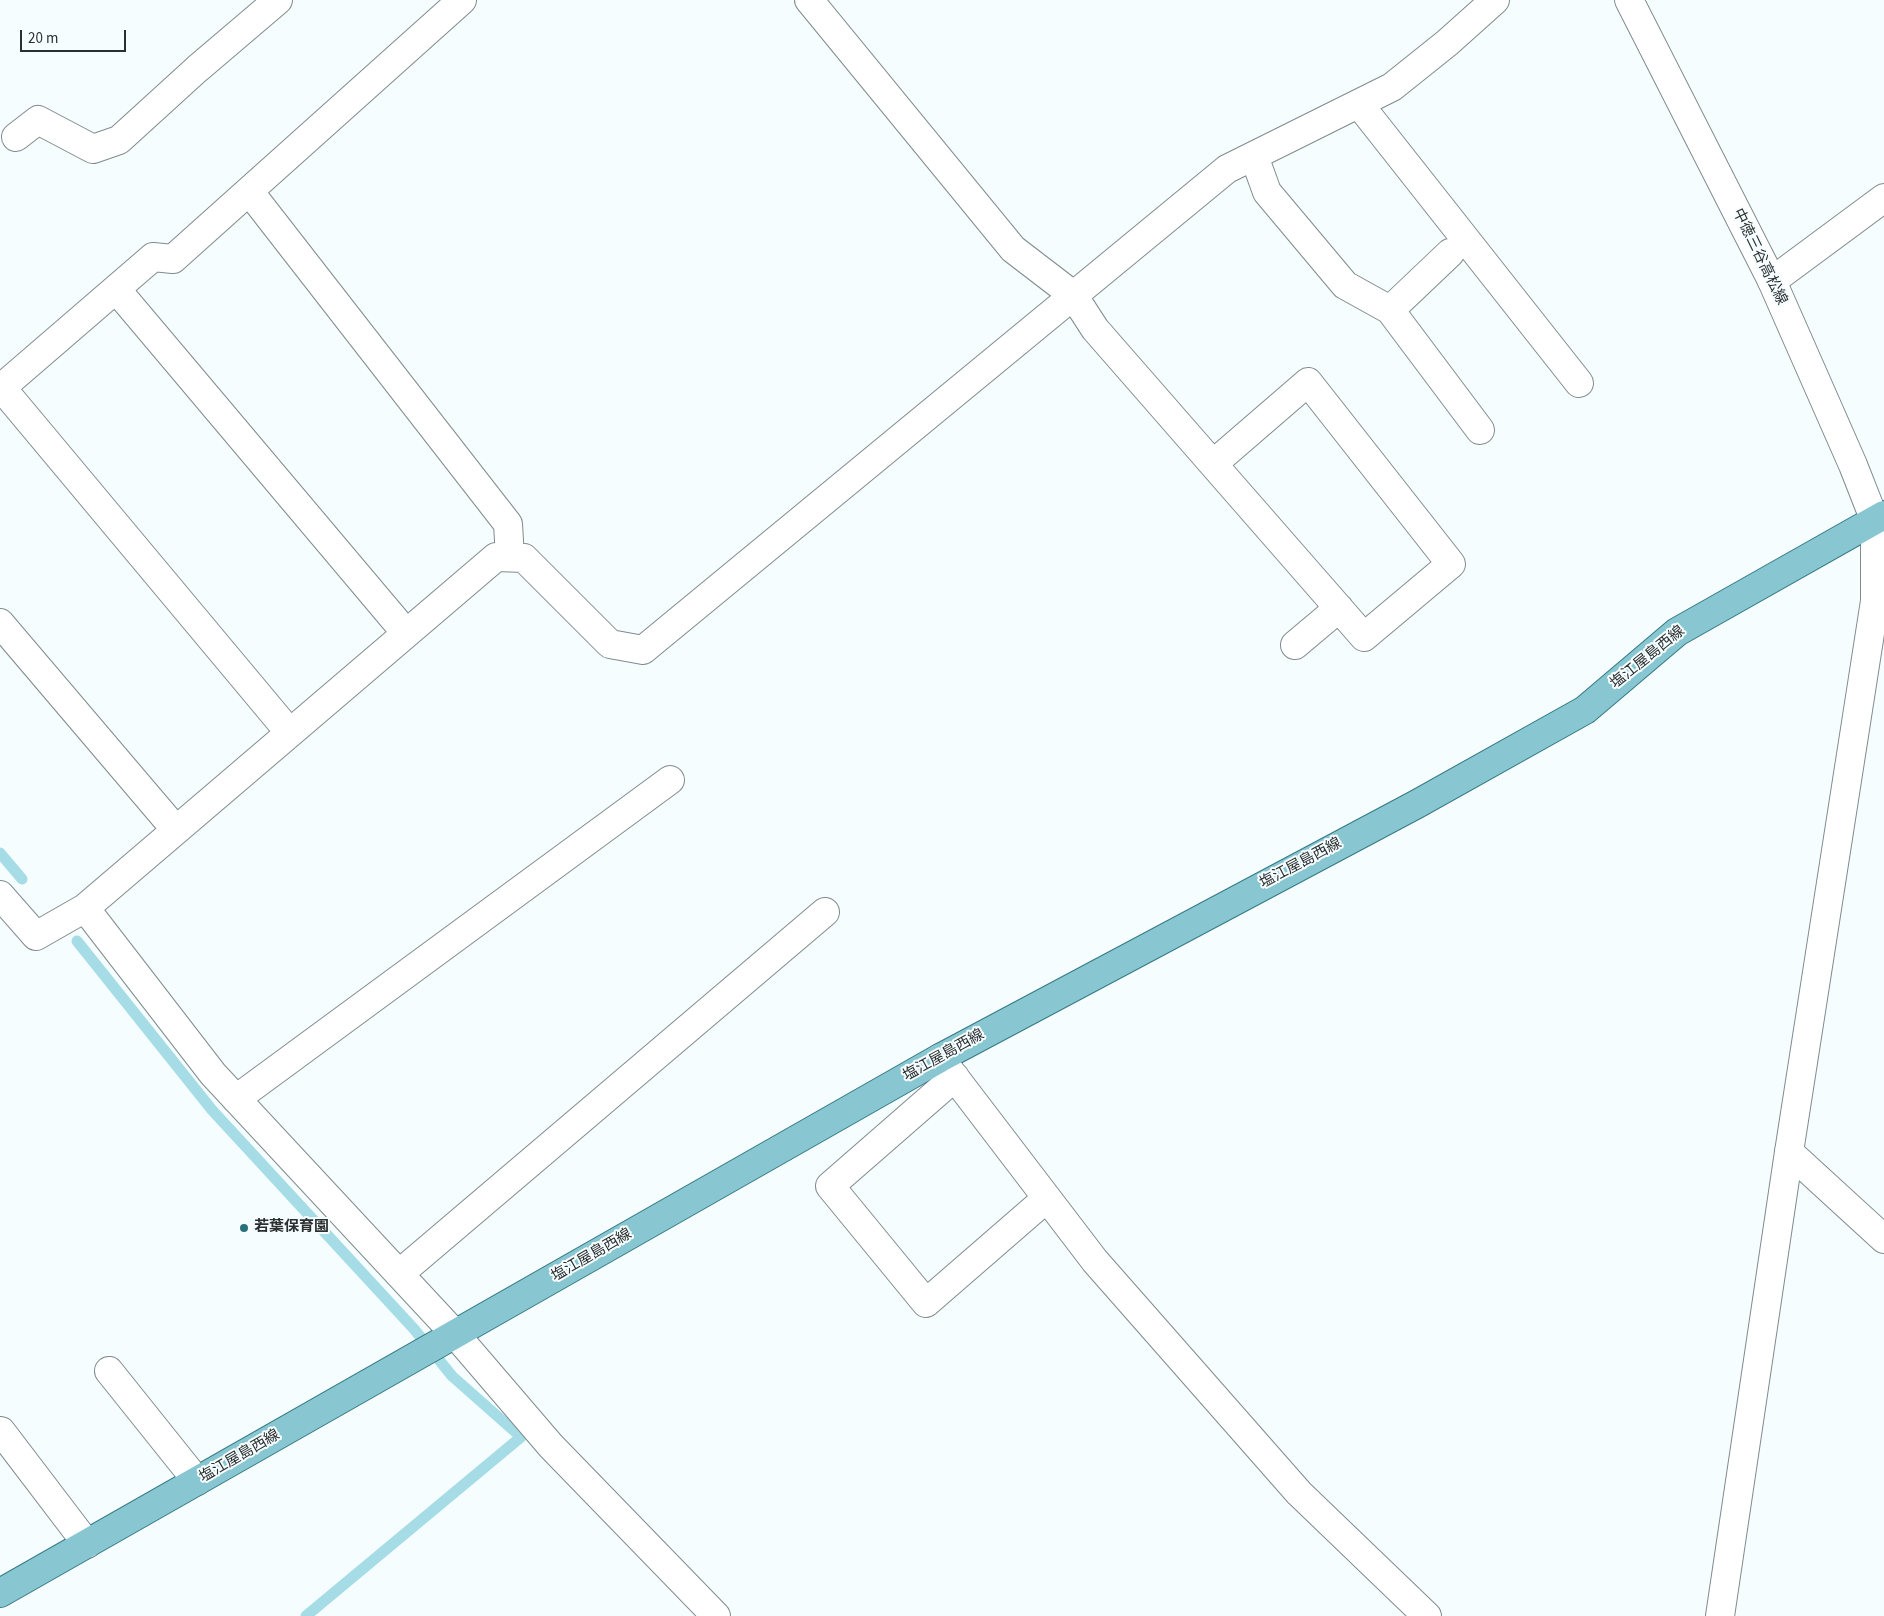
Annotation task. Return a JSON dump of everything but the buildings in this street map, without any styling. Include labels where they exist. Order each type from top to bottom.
[{"type":"main road","name":"塩江屋島西線","points":[[0,1593],[439,1343],[947,1068],[1585,710],[1677,632],[1880,518]]},
{"type":"street","points":[[16,137],[38,120],[93,149],[119,140],[197,69],[278,0]]},
{"type":"street","points":[[290,732],[1,388],[153,257],[173,259],[462,0]]},
{"type":"street","points":[[809,0],[1013,250],[1073,296],[1095,329],[1364,637],[1451,564],[1308,382],[1213,464]]},
{"type":"street","points":[[0,895],[36,936],[86,908],[496,556],[524,558],[610,644],[643,650],[1227,169],[1392,87],[1447,43],[1495,0]]},
{"type":"street","name":"中徳三谷高松線","points":[[1629,0],[1772,281],[1854,465],[1880,518]]},
{"type":"street","points":[[1359,104],[1579,383]]},
{"type":"street","points":[[1254,156],[1266,192],[1345,285],[1390,310],[1480,430]]},
{"type":"street","points":[[249,191],[508,524],[510,557]]},
{"type":"street","points":[[1772,281],[1884,198]]},
{"type":"street","points":[[1390,310],[1450,253]]},
{"type":"street","points":[[116,289],[406,633]]},
{"type":"street","points":[[1720,1616],[1789,1152],[1875,601],[1880,518]]},
{"type":"street","points":[[1295,646],[1339,608]]},
{"type":"street","points":[[0,623],[176,830]]},
{"type":"street","points":[[236,1099],[670,780]]},
{"type":"street","points":[[86,908],[213,1074],[399,1274],[439,1343],[551,1446],[716,1616]]},
{"type":"street","points":[[399,1274],[825,912]]},
{"type":"street","points":[[1047,1198],[926,1303],[830,1186],[947,1068],[1047,1198],[1095,1261],[1299,1493],[1426,1616]]},
{"type":"street","points":[[1789,1152],[1884,1238]]},
{"type":"street","points":[[109,1371],[197,1481]]},
{"type":"street","points":[[1,1431],[87,1544]]},
{"type":"waterway","points":[[0,853],[22,879]]},
{"type":"waterway","points":[[77,941],[212,1110],[414,1329],[452,1376],[521,1437],[306,1616]]},
{"type":"place","name":"若葉保育園","points":[[244,1228]]}]
